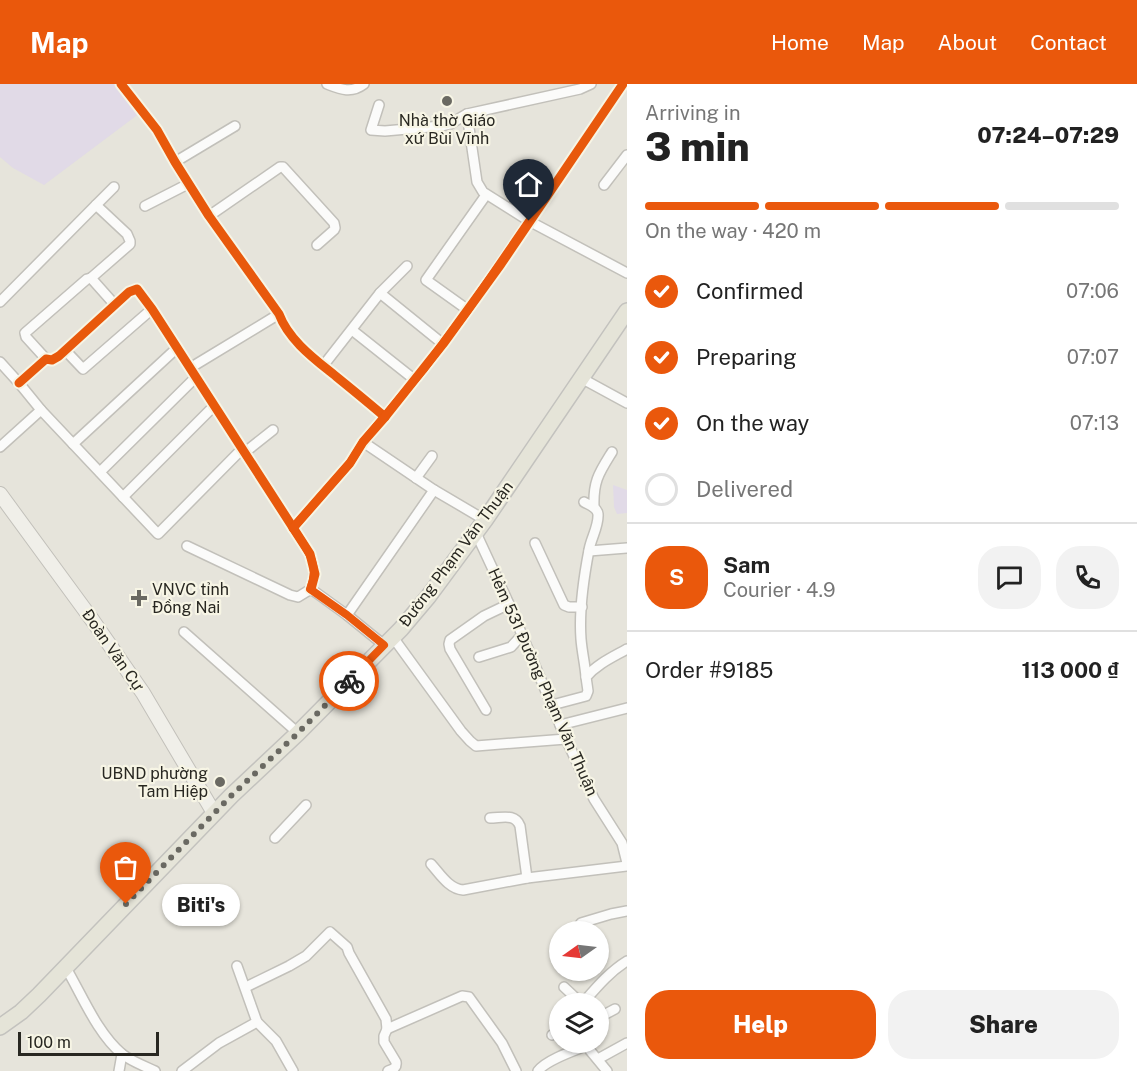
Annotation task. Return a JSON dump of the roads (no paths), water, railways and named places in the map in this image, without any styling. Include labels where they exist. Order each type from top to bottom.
[{"type":"main road","name":"Đường Phạm Văn Thuận","points":[[0,1027],[21,1012],[66,968],[214,813],[298,733],[401,629],[428,597],[480,526],[627,311]]},
{"type":"street","points":[[121,84],[164,140],[188,184],[279,314],[288,331],[301,347],[386,417]]},
{"type":"street","points":[[327,84],[344,90],[356,89],[364,84]]},
{"type":"street","points":[[379,105],[371,130],[441,126],[450,124],[467,114],[555,89],[580,89],[591,84]]},
{"type":"street","points":[[293,528],[350,463],[363,442],[386,417],[468,310],[623,84]]},
{"type":"street","points":[[467,114],[477,182],[486,195],[529,221],[627,273]]},
{"type":"street","points":[[175,162],[235,126]]},
{"type":"street","points":[[604,185],[627,155]]},
{"type":"street","points":[[209,216],[283,166],[334,223],[334,230],[317,244]]},
{"type":"street","points":[[145,206],[188,184]]},
{"type":"street","points":[[0,302],[114,187]]},
{"type":"street","points":[[468,310],[426,280],[486,195]]},
{"type":"street","points":[[96,205],[127,234],[130,244],[25,333],[26,338],[46,358],[52,360],[129,292],[137,289],[310,554],[315,574],[310,589],[298,597],[187,546]]},
{"type":"street","points":[[323,366],[380,293],[407,266]]},
{"type":"street","points":[[91,278],[115,305]]},
{"type":"street","points":[[380,293],[442,344]]},
{"type":"street","points":[[65,350],[83,369],[152,309]]},
{"type":"street","points":[[100,472],[193,373],[279,314]]},
{"type":"street","points":[[352,330],[415,380]]},
{"type":"street","points":[[73,444],[177,348]]},
{"type":"street","points":[[19,382],[46,358]]},
{"type":"street","points":[[0,362],[41,410],[158,534],[243,451],[273,430]]},
{"type":"street","points":[[581,378],[627,404]]},
{"type":"street","points":[[123,497],[214,406]]},
{"type":"street","points":[[0,447],[41,410]]},
{"type":"street","points":[[363,442],[434,490],[480,526]]},
{"type":"street","points":[[594,507],[593,492],[597,476],[612,452]]},
{"type":"street","points":[[416,478],[432,456]]},
{"type":"street","points":[[347,615],[434,490]]},
{"type":"street","name":"Đoàn Văn Cự","points":[[0,495],[143,693],[214,813]]},
{"type":"street","points":[[552,705],[586,696],[588,691],[581,637],[582,606],[589,551],[598,513],[594,507],[584,502]]},
{"type":"street","name":"Hẻm 531 Đường Phạm Văn Thuận","points":[[480,526],[508,604],[566,739],[594,799],[622,843],[627,865]]},
{"type":"street","points":[[535,543],[564,605],[582,606]]},
{"type":"street","points":[[589,551],[627,548]]},
{"type":"street","points":[[310,589],[388,641],[461,731],[476,746],[566,739]]},
{"type":"street","points":[[486,710],[449,644],[450,640],[484,616],[508,604]]},
{"type":"street","points":[[184,632],[298,733]]},
{"type":"street","points":[[479,657],[511,647],[522,635]]},
{"type":"street","points":[[586,677],[596,667],[627,649]]},
{"type":"street","points":[[560,725],[627,708]]},
{"type":"street","points":[[275,838],[306,805]]},
{"type":"street","points":[[490,818],[518,820],[527,878]]},
{"type":"street","points":[[430,864],[451,886],[463,890],[527,878],[627,865]]},
{"type":"street","points":[[591,921],[627,911]]},
{"type":"street","points":[[246,987],[306,956],[330,932],[347,947],[386,1019],[387,1029],[384,1042],[397,1065],[388,1071]]},
{"type":"street","points":[[564,987],[582,1004],[604,978],[627,961]]},
{"type":"street","points":[[237,966],[257,1022],[276,1041],[293,1071]]},
{"type":"street","points":[[66,968],[114,1047],[122,1054],[155,1071]]},
{"type":"street","points":[[387,1029],[462,996],[469,997],[502,1043],[516,1071]]},
{"type":"street","points":[[609,1012],[615,1009]]},
{"type":"street","points":[[182,1071],[219,1043],[257,1022]]},
{"type":"street","points":[[598,1059],[627,1043]]},
{"type":"street","points":[[538,1071],[540,1067],[568,1053]]},
{"type":"street","points":[[593,1053],[607,1071]]},
{"type":"street","points":[[119,1071],[122,1054]]},
{"type":"place","name":"Nhà thờ Giáo xứ Bùi Vĩnh","points":[[447,101]]},
{"type":"place","name":"VNVC tỉnh Đồng Nai","points":[[139,598]]},
{"type":"place","name":"UBND phường Tam Hiệp","points":[[220,782]]},
{"type":"place","name":"Biti's","points":[[126,904]]}]
